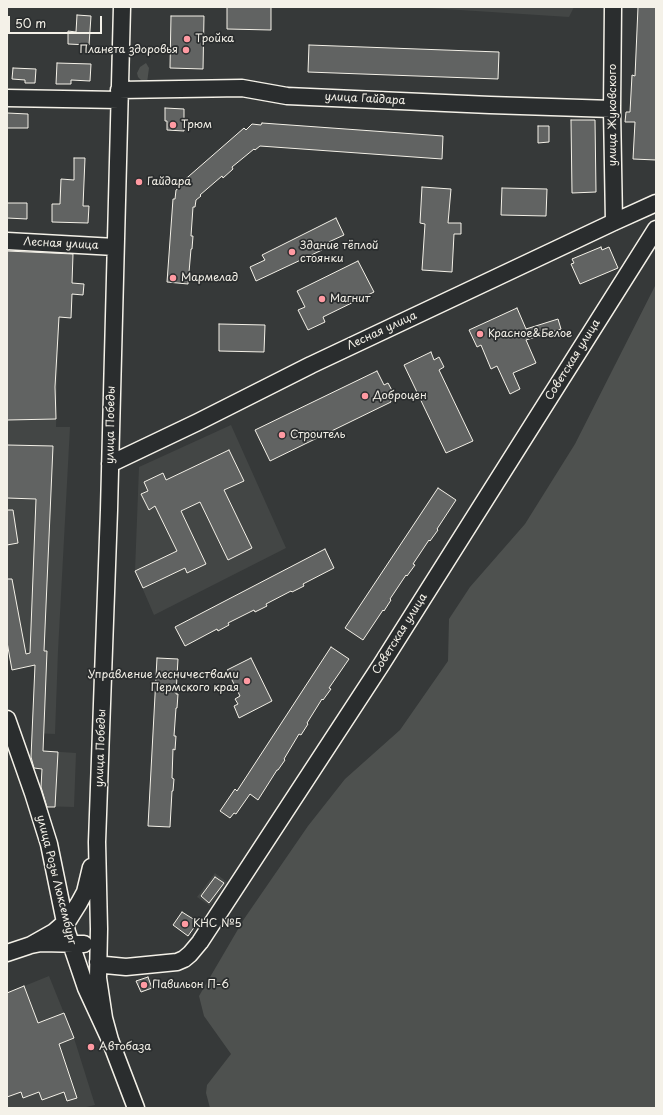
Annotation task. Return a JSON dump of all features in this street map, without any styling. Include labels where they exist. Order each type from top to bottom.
[{"type":"street","name":"улица Победы","points":[[99,929],[97,842],[110,464],[122,7]]},
{"type":"street","name":"улица Жуковского","points":[[613,7],[612,109],[614,222]]},
{"type":"street","name":"улица Гайдара","points":[[7,98],[119,95],[242,88],[287,96],[612,109]]},
{"type":"street","name":"Лесная улица","points":[[110,464],[185,429],[311,365],[656,203]]},
{"type":"street","name":"Советская улица","points":[[98,962],[114,967],[126,967],[177,962],[190,954],[200,942],[381,665],[656,229]]},
{"type":"street","name":"Лесная улица","points":[[7,241],[115,247]]},
{"type":"street","name":"улица Розы Люксембург","points":[[7,719],[33,792],[49,844],[86,988],[110,1040],[136,1108]]},
{"type":"street","name":"улица Победы","points":[[83,908],[97,842]]},
{"type":"street","points":[[49,844],[66,885],[83,908],[96,919],[99,929],[97,936],[91,942],[71,932]]},
{"type":"street","points":[[71,932],[74,914],[81,912],[83,908]]},
{"type":"street","name":"улица Розы Люксембург","points":[[99,929],[98,962],[100,998],[110,1040]]},
{"type":"street","points":[[7,953],[31,945],[49,943],[71,932]]},
{"type":"street","points":[[100,998],[101,986],[107,976],[126,967]]},
{"type":"shaded area","points":[[413,7],[574,7],[569,17]]},
{"type":"shaded area","points":[[146,63],[149,68],[147,83],[143,82],[138,77],[137,73],[140,67]]},
{"type":"shaded area","points":[[7,248],[61,251],[56,427],[70,427],[55,734],[32,733],[36,651],[18,650],[21,668],[12,670],[7,642]]},
{"type":"shaded area","points":[[656,284],[656,1108],[210,1108],[206,1093],[207,1085],[231,1054],[204,1016],[199,996],[244,919],[308,826],[345,779],[400,730],[448,661],[449,619],[470,587],[525,524],[575,444]]},
{"type":"shaded area","points":[[231,425],[286,548],[154,615],[135,571],[139,467]]},
{"type":"shaded area","points":[[31,750],[76,753],[74,807],[40,806],[42,769],[30,768]]},
{"type":"shaded area","points":[[215,873],[227,882],[210,906],[197,897]]},
{"type":"shaded area","points":[[49,976],[74,1038],[95,1105],[82,1108],[7,1108],[7,993]]},
{"type":"building","points":[[227,7],[271,7],[271,30],[227,29]]},
{"type":"building","points":[[638,7],[656,7],[656,160],[633,159],[635,122],[625,122],[626,112],[630,112],[632,75],[635,76]]},
{"type":"building","points":[[77,15],[91,16],[89,45],[68,44],[68,31],[76,32]]},
{"type":"building","name":"Тройка","points":[[171,16],[204,16],[203,69],[170,68]]},
{"type":"building","points":[[309,45],[499,52],[498,79],[308,72]]},
{"type":"building","points":[[57,63],[91,64],[90,81],[71,80],[71,84],[56,84]]},
{"type":"building","points":[[13,68],[36,69],[35,83],[25,83],[25,80],[12,79]]},
{"type":"building","points":[[165,108],[184,109],[184,131],[167,130]]},
{"type":"building","points":[[7,113],[28,114],[28,128],[7,128]]},
{"type":"building","points":[[571,120],[595,120],[596,192],[572,193]]},
{"type":"building","points":[[262,123],[443,136],[442,159],[260,146],[232,167],[233,169],[223,178],[222,176],[196,200],[195,207],[193,207],[191,236],[193,236],[188,284],[167,282],[173,199],[175,199],[176,190],[183,185],[181,183],[244,128],[246,130],[252,124],[261,125]]},
{"type":"building","points":[[538,126],[549,126],[549,142],[538,143]]},
{"type":"building","points":[[74,158],[85,158],[83,206],[89,206],[88,223],[52,222],[52,204],[60,204],[61,179],[74,180]]},
{"type":"building","points":[[422,187],[451,189],[448,223],[461,223],[461,234],[454,234],[452,272],[422,270],[425,224],[420,223]]},
{"type":"building","points":[[502,188],[547,189],[546,216],[501,215]]},
{"type":"building","points":[[7,203],[27,203],[27,219],[7,218]]},
{"type":"building","name":"Здание тёплой стоянки","points":[[336,218],[344,235],[320,246],[322,250],[256,281],[250,267],[265,260],[262,255]]},
{"type":"building","points":[[601,247],[602,250],[609,247],[618,268],[580,284],[571,264],[574,263],[572,259]]},
{"type":"building","points":[[7,251],[73,254],[72,283],[84,284],[83,295],[72,294],[71,318],[59,317],[55,387],[56,419],[7,420]]},
{"type":"building","points":[[358,261],[374,292],[323,317],[325,322],[308,330],[298,310],[305,307],[297,291]]},
{"type":"building","points":[[517,308],[526,329],[558,319],[561,329],[526,340],[536,363],[513,373],[520,389],[510,394],[497,366],[491,369],[481,345],[477,347],[469,330]]},
{"type":"building","points":[[219,324],[265,325],[264,352],[219,351]]},
{"type":"building","points":[[431,352],[434,360],[439,357],[444,367],[439,370],[473,441],[446,453],[404,365]]},
{"type":"building","points":[[377,371],[384,385],[388,383],[395,396],[390,399],[391,402],[270,461],[255,430]]},
{"type":"building","points":[[7,445],[53,446],[44,651],[47,651],[43,751],[58,752],[55,807],[47,807],[41,787],[42,769],[34,768],[31,757],[35,665],[12,670],[7,642],[7,579],[12,579],[26,654],[30,653],[36,499],[7,498]]},
{"type":"building","points":[[229,450],[244,481],[224,490],[252,548],[228,560],[200,502],[181,511],[206,564],[187,573],[185,568],[143,588],[135,571],[177,551],[155,506],[149,510],[141,494],[148,491],[144,482],[163,473],[166,480]]},
{"type":"building","points":[[438,488],[456,500],[437,529],[438,530],[430,541],[429,540],[413,564],[415,565],[407,576],[406,575],[384,611],[383,610],[363,640],[345,628]]},
{"type":"building","points":[[7,510],[13,510],[18,543],[7,545]]},
{"type":"building","points":[[325,549],[334,568],[303,584],[304,586],[266,604],[267,606],[255,612],[254,610],[228,623],[229,625],[218,631],[217,629],[185,646],[175,627]]},
{"type":"building","points":[[331,647],[349,659],[329,688],[331,689],[323,700],[322,699],[301,735],[299,734],[284,759],[285,760],[258,800],[250,794],[236,814],[234,813],[230,818],[220,811],[235,789],[237,791]]},
{"type":"building","points":[[157,658],[178,659],[176,694],[178,694],[174,736],[176,736],[175,750],[173,749],[172,778],[174,779],[170,827],[148,826]]},
{"type":"building","points":[[251,658],[272,701],[239,718],[234,706],[238,704],[235,699],[240,696],[227,670]]},
{"type":"building","points":[[215,877],[224,883],[209,903],[201,896]]},
{"type":"building","name":"КНС №5","points":[[182,912],[198,922],[188,936],[173,925]]},
{"type":"building","name":"Павильон П-6","points":[[148,977],[152,988],[141,992],[136,981]]},
{"type":"building","points":[[24,986],[38,1023],[64,1013],[74,1038],[59,1044],[77,1098],[67,1101],[64,1092],[42,1100],[39,1092],[23,1098],[21,1092],[7,1097],[7,993]]},
{"type":"place","name":"Тройка","points":[[187,39]]},
{"type":"place","name":"Планета здоровья","points":[[186,50]]},
{"type":"place","name":"Трюм","points":[[173,125]]},
{"type":"place","name":"Гайдара","points":[[139,182]]},
{"type":"place","name":"Здание тёплой стоянки","points":[[292,252]]},
{"type":"place","name":"Мармелад","points":[[173,278]]},
{"type":"place","name":"Магнит","points":[[322,299]]},
{"type":"place","name":"Красное&Белое","points":[[480,334]]},
{"type":"place","name":"Доброцен","points":[[365,396]]},
{"type":"place","name":"Строитель","points":[[282,435]]},
{"type":"place","name":"Управление лесничествами Пермского края","points":[[247,681]]},
{"type":"place","name":"КНС №5","points":[[185,924]]},
{"type":"place","name":"Павильон П-6","points":[[144,985]]},
{"type":"place","name":"Автобаза","points":[[91,1047]]}]
